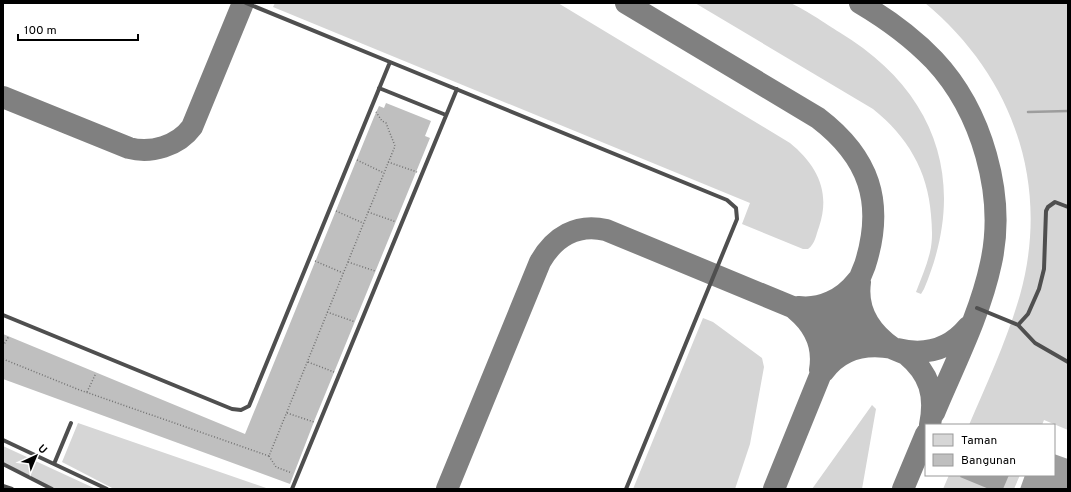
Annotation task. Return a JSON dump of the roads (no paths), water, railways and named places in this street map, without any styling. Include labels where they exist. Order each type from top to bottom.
[{"type":"lane","points":[[246,3],[727,200],[736,208],[738,219],[626,489]]},
{"type":"lane","points":[[3,315],[232,410],[245,409],[251,402],[390,62]]},
{"type":"lane","points":[[379,88],[446,115]]},
{"type":"lane","points":[[292,489],[457,89]]},
{"type":"lane","points":[[1018,325],[1028,314],[1039,290],[1044,269],[1046,211],[1052,203],[1055,202],[1068,207]]},
{"type":"lane","points":[[977,308],[1018,325],[1035,343],[1068,362]]},
{"type":"lane","points":[[54,464],[71,423]]},
{"type":"lane","points":[[3,440],[107,489]]},
{"type":"lane","points":[[3,464],[52,489]]},
{"type":"lane","points":[[3,486],[12,489]]},
{"type":"waterway","points":[[1028,112],[1068,111]]}]
